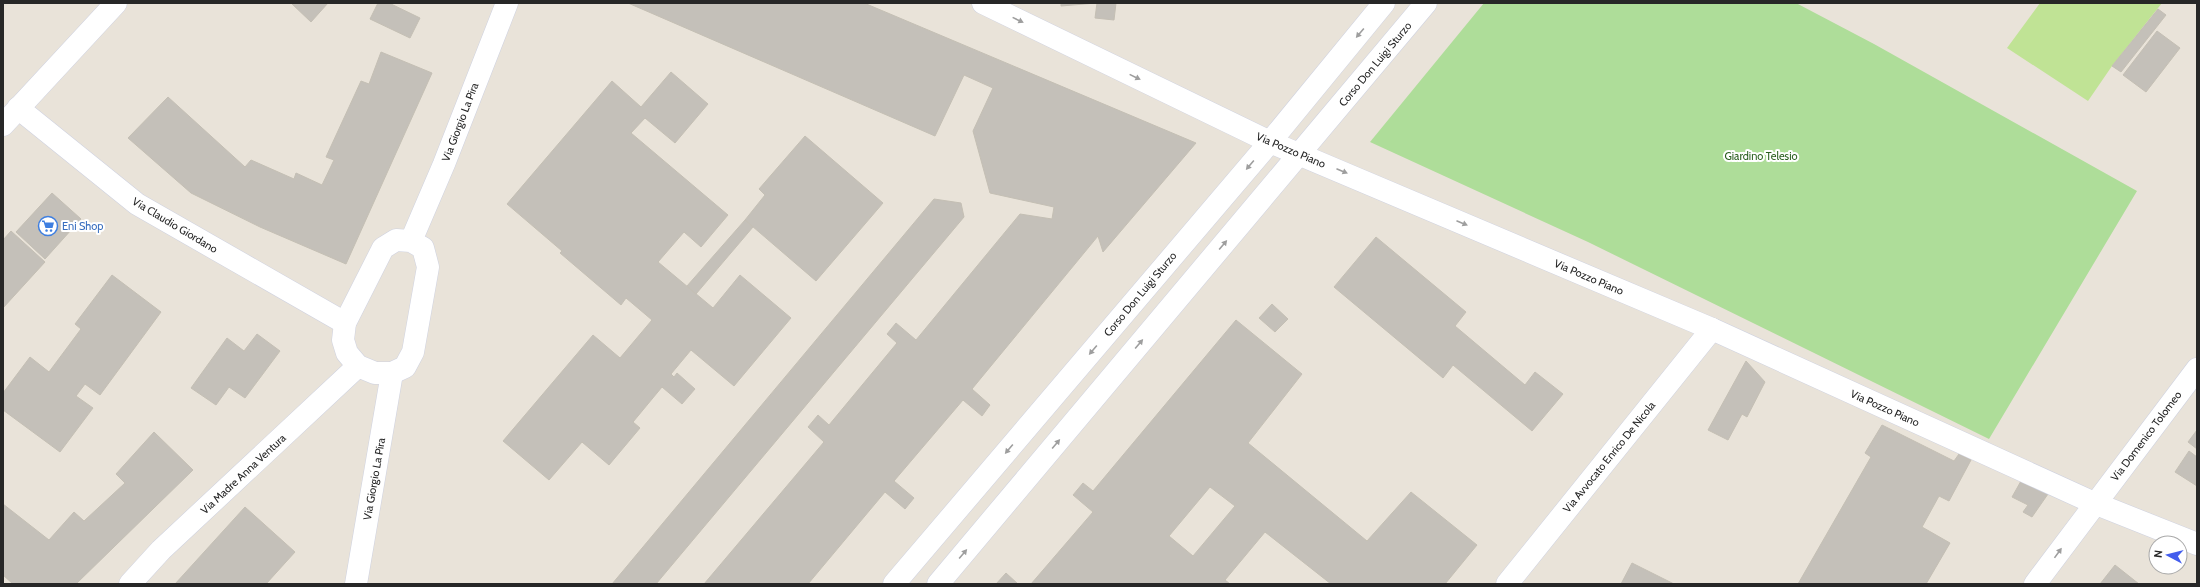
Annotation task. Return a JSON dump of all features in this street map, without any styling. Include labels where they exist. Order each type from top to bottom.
[{"type":"street","points":[[3,125],[116,3]]},
{"type":"street","name":"Via Giorgio La Pira","points":[[411,241],[444,164],[507,3]]},
{"type":"street","name":"Via Pozzo Piano","points":[[983,3],[1270,142],[1299,153],[1712,330],[2094,503],[2197,544]]},
{"type":"street","name":"Corso Don Luigi Sturzo","points":[[894,584],[1270,142],[1384,3]]},
{"type":"street","name":"Corso Don Luigi Sturzo","points":[[938,584],[1426,3]]},
{"type":"street","name":"Via Claudio Giordano","points":[[18,108],[137,204],[345,324]]},
{"type":"street","points":[[396,240],[411,241],[423,248],[428,267],[413,352],[405,367],[392,373],[375,373],[358,366],[347,354],[343,340],[345,324],[383,248],[396,240]]},
{"type":"street","name":"Via Avvocato Enrico De Nicola","points":[[1507,584],[1712,330]]},
{"type":"street","name":"Via Madre Anna Ventura","points":[[130,584],[162,550],[358,366]]},
{"type":"street","name":"Via Domenico Tolomeo","points":[[2035,584],[2094,503],[2197,369]]},
{"type":"street","name":"Via Giorgio La Pira","points":[[356,584],[392,373]]},
{"type":"green space","name":"Giardino Telesio","points":[[1484,3],[1796,3],[1874,44],[2137,191],[1989,439],[1588,242],[1370,142]]},
{"type":"green space","points":[[2040,3],[2162,3],[2112,66],[2088,101],[2007,48]]},
{"type":"building","points":[[291,3],[328,3],[311,22]]},
{"type":"building","points":[[378,3],[389,3],[420,18],[410,38],[370,19]]},
{"type":"building","points":[[628,3],[864,3],[1196,143],[1103,252],[1098,236],[972,389],[990,405],[982,416],[963,400],[894,481],[914,498],[905,509],[885,492],[808,584],[704,584],[824,442],[808,427],[818,415],[829,425],[897,343],[887,334],[896,323],[916,340],[1020,214],[1052,219],[1054,207],[990,193],[973,131],[993,88],[964,75],[935,136]]},
{"type":"building","points":[[1061,3],[1096,3],[1061,6]]},
{"type":"building","points":[[1097,3],[1116,3],[1114,20],[1095,18]]},
{"type":"building","points":[[2158,9],[2166,15],[2121,72],[2112,66]]},
{"type":"building","points":[[2157,31],[2180,48],[2146,92],[2123,75]]},
{"type":"building","points":[[381,52],[432,73],[346,264],[260,227],[191,193],[128,138],[168,97],[245,167],[251,160],[294,179],[296,173],[322,185],[334,160],[326,157],[361,81],[369,84]]},
{"type":"building","points":[[671,72],[708,104],[675,143],[645,118],[631,133],[728,215],[701,247],[684,232],[658,262],[713,308],[740,275],[791,318],[734,386],[691,350],[671,374],[674,377],[677,373],[695,389],[682,404],[662,387],[633,422],[640,428],[609,465],[582,442],[549,480],[503,441],[593,335],[620,358],[652,320],[626,298],[621,305],[560,253],[562,251],[507,204],[612,81],[641,107]]},
{"type":"building","points":[[805,136],[883,203],[816,281],[745,220],[765,195],[759,189]]},
{"type":"building","points":[[52,193],[81,219],[45,259],[16,232]]},
{"type":"building","points":[[934,199],[961,203],[964,217],[656,584],[612,584]]},
{"type":"building","points":[[745,220],[753,227],[696,294],[687,286]]},
{"type":"building","points":[[11,231],[45,262],[3,308],[3,240]]},
{"type":"building","points":[[1376,237],[1466,312],[1455,326],[1525,385],[1535,372],[1563,394],[1532,431],[1453,365],[1443,378],[1334,287]]},
{"type":"building","points":[[112,275],[161,312],[100,395],[85,384],[76,396],[93,408],[60,452],[3,410],[3,393],[30,357],[49,372],[81,329],[75,324]]},
{"type":"building","points":[[1272,304],[1288,319],[1275,332],[1259,318]]},
{"type":"building","points":[[1236,320],[1302,374],[1248,443],[1367,541],[1411,492],[1477,545],[1445,584],[1331,584],[1265,532],[1225,580],[1230,584],[1031,584],[1093,512],[1073,495],[1083,483],[1093,491]],"holes":[[[1210,487],[1235,506],[1193,556],[1169,536]]]},
{"type":"building","points":[[257,334],[280,351],[245,398],[229,387],[216,405],[191,388],[227,338],[244,351]]},
{"type":"building","points":[[1746,361],[1765,382],[1747,417],[1742,414],[1728,440],[1708,430]]},
{"type":"building","points":[[1882,425],[1954,461],[1959,454],[1971,460],[1949,501],[1939,496],[1922,527],[1950,543],[1926,584],[1798,584],[1871,457],[1865,453]]},
{"type":"building","points":[[2197,430],[2197,449],[2188,442]]},
{"type":"building","points":[[154,432],[193,470],[76,584],[13,584],[3,575],[3,504],[49,540],[74,512],[84,521],[125,483],[116,474]]},
{"type":"building","points":[[2189,451],[2197,457],[2197,486],[2175,472]]},
{"type":"building","points":[[2021,481],[2048,494],[2032,517],[2023,512],[2028,505],[2012,497]]},
{"type":"building","points":[[245,507],[295,552],[266,584],[175,584]]},
{"type":"building","points":[[1632,563],[1674,584],[1621,584]]},
{"type":"building","points":[[2115,565],[2139,584],[2100,584]]},
{"type":"building","points":[[1006,573],[1018,584],[996,584]]},
{"type":"place","name":"Eni Shop","points":[[48,226]]}]
